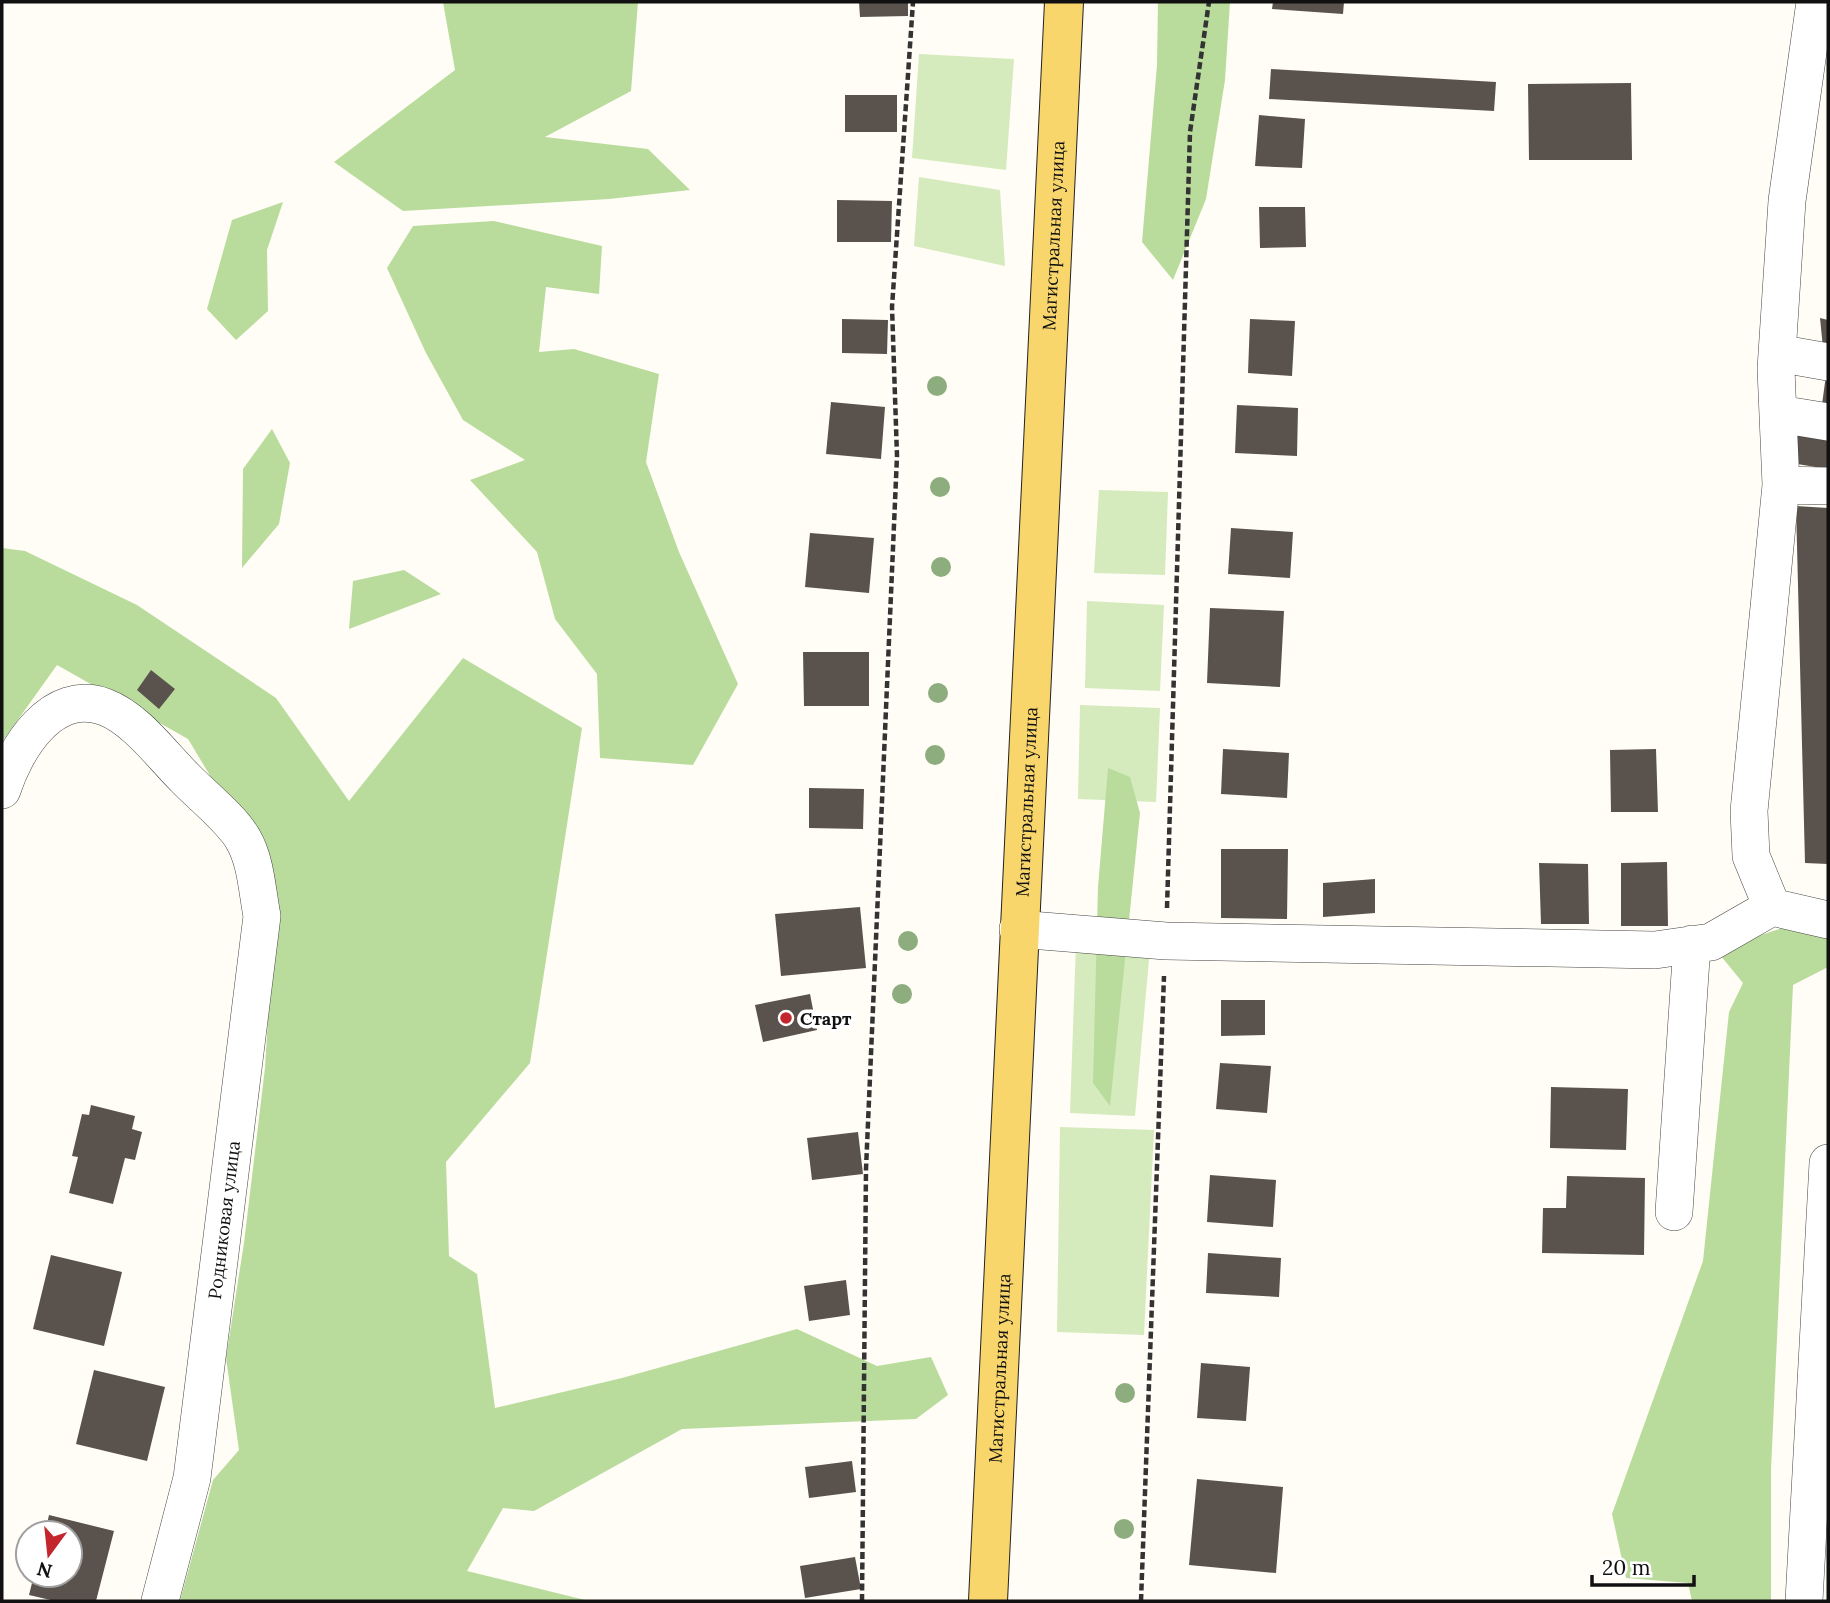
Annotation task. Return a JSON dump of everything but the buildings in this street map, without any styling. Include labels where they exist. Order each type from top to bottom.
[{"type":"main road","name":"Магистральная улица","points":[[988,1601],[1017,929],[1043,481],[1064,2]]},
{"type":"street","points":[[1772,907],[1751,856],[1749,811],[1781,485],[1777,352],[1787,201],[1815,2]]},
{"type":"street","points":[[1777,352],[1828,362]]},
{"type":"street","points":[[1779,414],[1828,422]]},
{"type":"street","points":[[1781,485],[1828,486]]},
{"type":"street","name":"Родниковая улица","points":[[2,790],[26,739],[50,715],[75,702],[104,707],[132,725],[242,837],[253,861],[262,916],[192,1478],[160,1601]]},
{"type":"street","points":[[1017,929],[1166,941],[1655,950],[1711,942],[1772,907],[1828,920]]},
{"type":"street","points":[[1674,1212],[1692,944]]},
{"type":"street","points":[[1804,1601],[1819,1521],[1828,1163]]},
{"type":"path","points":[[862,1601],[866,1169],[897,456],[892,307],[913,2]]},
{"type":"path","points":[[1141,1601],[1166,941],[1190,132],[1209,2]]},
{"type":"green space","points":[[443,2],[638,2],[631,91],[545,137],[648,149],[690,190],[609,199],[403,211],[334,162],[455,70]]},
{"type":"green space","points":[[1158,2],[1230,2],[1225,80],[1206,199],[1173,280],[1142,242],[1157,65]]},
{"type":"green space","points":[[919,54],[1014,59],[1006,170],[912,158]]},
{"type":"green space","points":[[919,177],[1000,190],[1005,266],[914,246]]},
{"type":"green space","points":[[283,202],[267,250],[268,311],[236,340],[207,309],[232,220]]},
{"type":"green space","points":[[494,221],[602,246],[599,294],[546,287],[539,352],[574,349],[659,374],[646,462],[679,552],[738,684],[693,765],[600,758],[597,674],[555,619],[537,552],[470,480],[525,460],[463,420],[426,353],[387,268],[413,226]]},
{"type":"green space","points":[[272,429],[290,463],[279,524],[242,568],[243,469]]},
{"type":"green space","points":[[1099,490],[1168,492],[1165,575],[1094,573]]},
{"type":"green space","points":[[2,548],[25,551],[137,605],[276,698],[349,801],[463,658],[582,728],[530,1063],[446,1162],[449,1256],[477,1274],[495,1408],[622,1378],[797,1329],[877,1366],[931,1357],[948,1395],[916,1419],[682,1429],[534,1511],[503,1508],[467,1571],[589,1601],[180,1601],[213,1480],[239,1450],[226,1358],[244,1243],[265,1068],[276,885],[188,739],[57,665],[2,742]]},
{"type":"green space","points":[[404,570],[441,594],[349,629],[353,581]]},
{"type":"green space","points":[[1087,601],[1164,605],[1160,691],[1085,688]]},
{"type":"green space","points":[[1080,705],[1160,708],[1156,802],[1078,799]]},
{"type":"green space","points":[[1108,768],[1130,777],[1140,813],[1110,1106],[1093,1083],[1098,887]]},
{"type":"green space","points":[[1821,915],[1828,917],[1828,967],[1793,985],[1771,1470],[1771,1601],[1692,1601],[1688,1583],[1626,1578],[1612,1514],[1703,1261],[1729,1012],[1743,983],[1716,950]]},
{"type":"green space","points":[[1076,943],[1150,948],[1135,1116],[1070,1113]]},
{"type":"green space","points":[[1060,1127],[1154,1130],[1144,1335],[1057,1332]]},
{"type":"place","name":"Старт","points":[[786,1018]]}]
